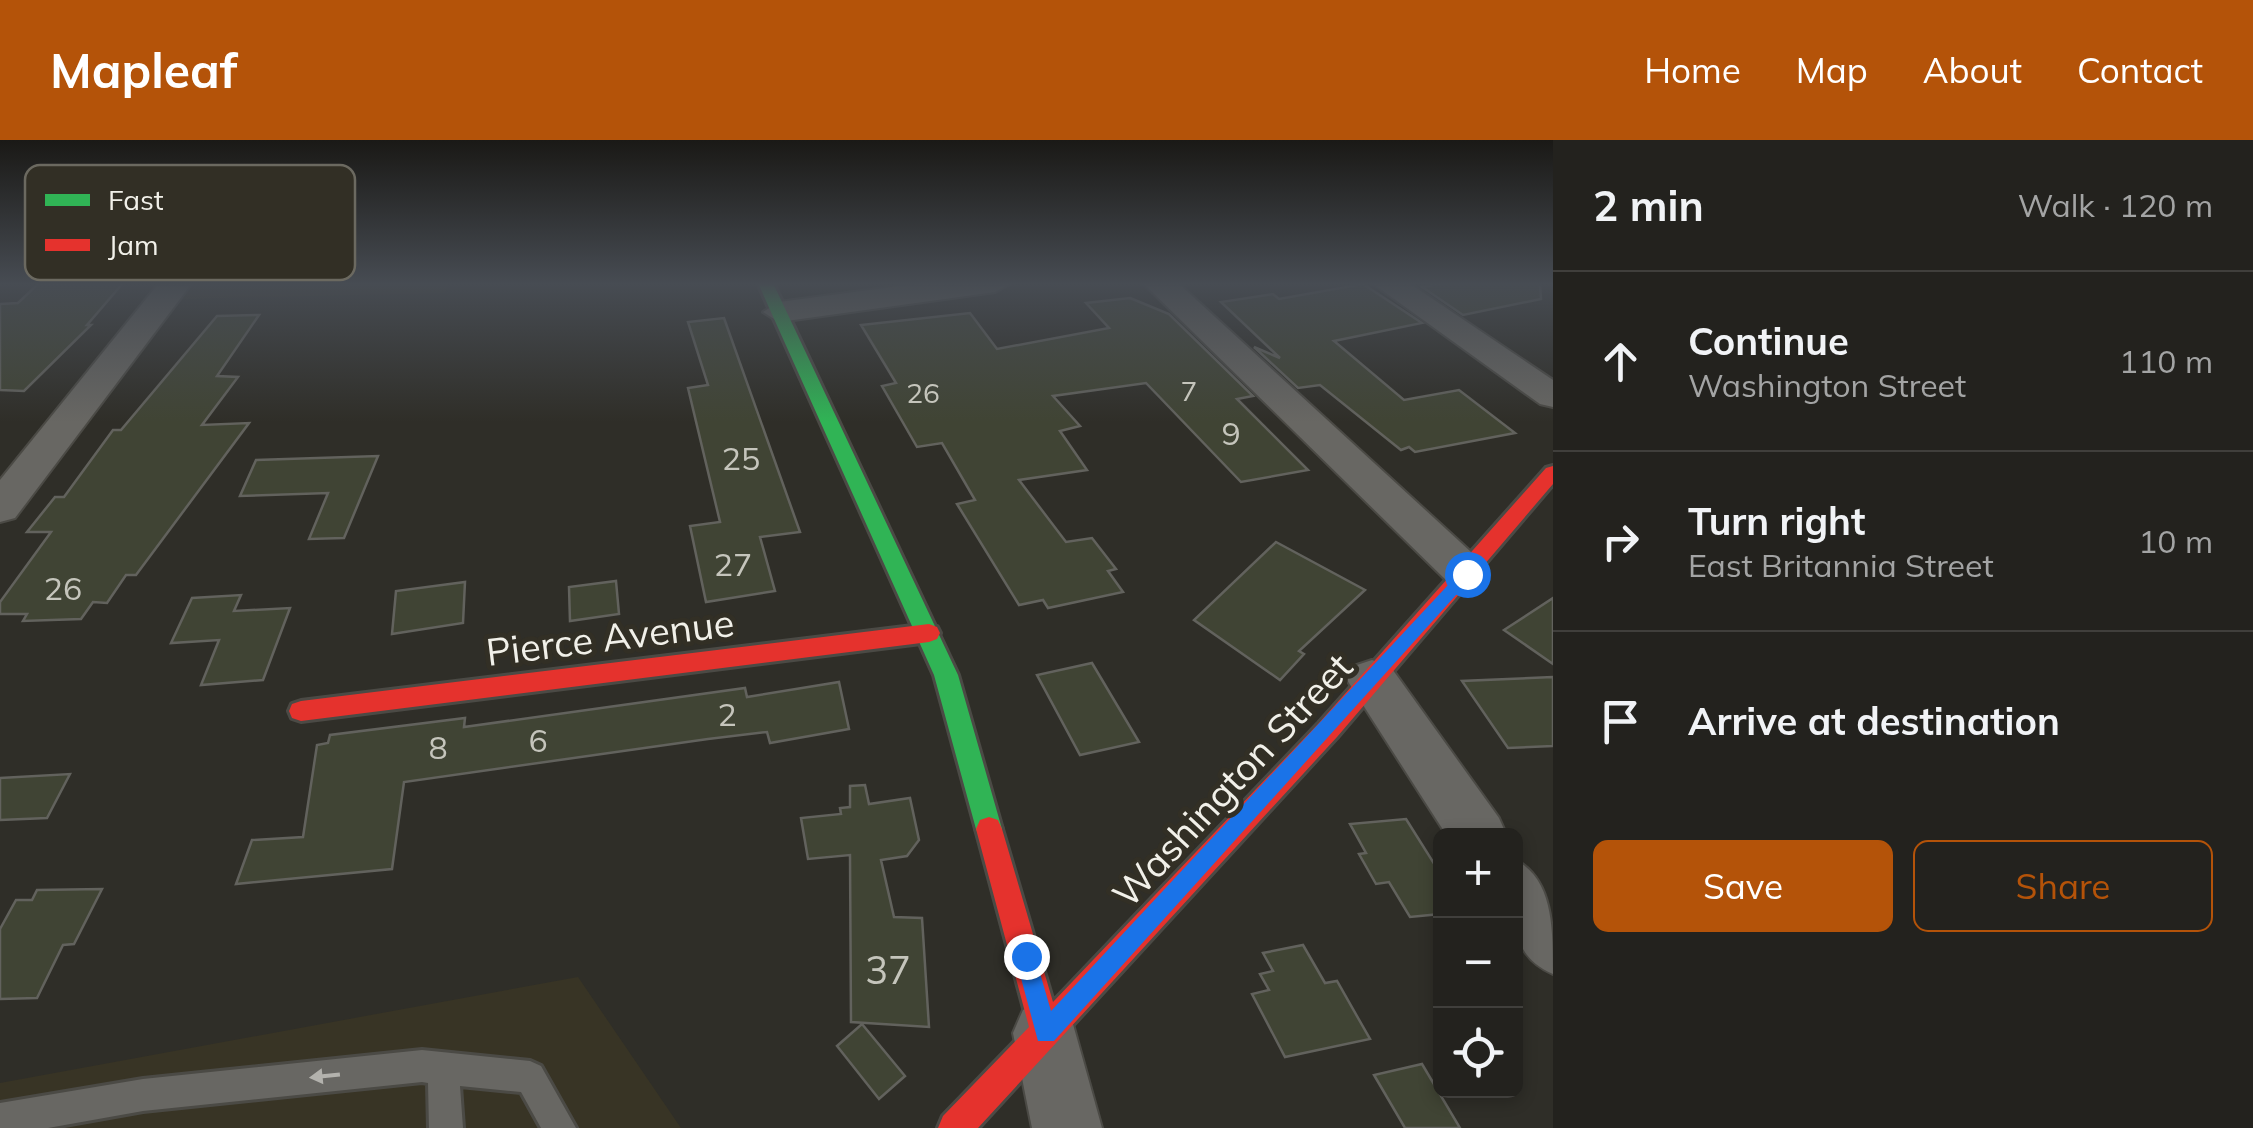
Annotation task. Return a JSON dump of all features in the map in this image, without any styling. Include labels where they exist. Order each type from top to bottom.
[{"type":"street","points":[[0,508],[140,329]]},
{"type":"street","points":[[787,329],[946,676],[1046,1033],[1067,1128]]},
{"type":"street","points":[[1208,329],[1467,574]]},
{"type":"street","points":[[1455,329],[1553,396]]},
{"type":"street","name":"Washington Street","points":[[954,1128],[1372,680],[1553,472]]},
{"type":"street","name":"Pierce Avenue","points":[[300,711],[929,633]]},
{"type":"street","points":[[1372,680],[1474,828]]},
{"type":"street","points":[[1523,898],[1553,943]]},
{"type":"lane","points":[[433,1066],[446,1128]]},
{"type":"lane","points":[[0,1120],[144,1095],[433,1066],[530,1077],[560,1128]]},
{"type":"shaded area","points":[[578,977],[681,1128],[0,1128],[0,1083]]},
{"type":"building","points":[[0,329],[87,329],[24,391],[0,390]]},
{"type":"building","points":[[206,329],[249,329],[217,376],[238,377],[202,425],[249,423],[136,575],[126,575],[107,603],[93,602],[81,619],[23,621],[27,614],[0,614],[0,602],[51,532],[27,532],[55,497],[64,497],[113,430],[121,430]]},
{"type":"building","points":[[690,329],[728,329],[800,532],[760,537],[775,591],[706,602],[690,526],[720,522],[688,388],[708,385]]},
{"type":"building","points":[[863,329],[982,329],[997,349],[1103,329],[1184,329],[1253,396],[1237,399],[1308,470],[1241,482],[1146,383],[1053,396],[1080,426],[1060,431],[1087,470],[1019,480],[1066,542],[1092,538],[1116,569],[1108,571],[1123,592],[1048,608],[1043,600],[1019,605],[957,504],[975,500],[942,443],[917,447],[882,386],[896,383]]},
{"type":"building","points":[[1250,329],[1392,329],[1334,341],[1404,400],[1459,390],[1515,433],[1415,452],[1409,447],[1401,450],[1320,385],[1298,388],[1254,347],[1280,358]]},
{"type":"building","points":[[378,456],[344,538],[309,539],[328,493],[240,496],[256,460]]},
{"type":"building","points":[[1276,542],[1365,590],[1299,651],[1304,654],[1280,680],[1194,620]]},
{"type":"building","points":[[616,581],[619,614],[570,621],[569,587]]},
{"type":"building","points":[[465,582],[463,623],[392,634],[396,591]]},
{"type":"building","points":[[241,595],[234,611],[290,608],[263,680],[201,685],[219,640],[171,643],[192,598]]},
{"type":"building","points":[[1553,598],[1553,664],[1504,630]]},
{"type":"building","points":[[1092,663],[1139,742],[1080,755],[1037,675]]},
{"type":"building","points":[[1553,677],[1553,746],[1508,748],[1462,681]]},
{"type":"building","points":[[839,682],[849,729],[770,743],[767,732],[708,739],[404,782],[392,869],[236,884],[252,840],[303,837],[317,745],[328,743],[330,735],[465,718],[464,727],[745,688],[747,697]]},
{"type":"building","points":[[70,774],[47,818],[0,820],[0,778]]},
{"type":"building","points":[[865,785],[869,804],[910,798],[919,840],[907,856],[881,860],[894,917],[922,918],[929,1027],[851,1022],[850,855],[808,859],[801,818],[841,814],[840,808],[850,807],[850,786]]},
{"type":"building","points":[[1406,819],[1433,862],[1433,915],[1410,917],[1389,882],[1376,884],[1359,854],[1366,853],[1350,824]]},
{"type":"building","points":[[102,889],[74,944],[63,945],[37,998],[0,999],[0,929],[16,900],[32,900],[37,890]]},
{"type":"building","points":[[1303,945],[1325,983],[1337,981],[1370,1039],[1285,1057],[1252,994],[1269,990],[1260,974],[1273,971],[1263,953]]},
{"type":"building","points":[[862,1024],[905,1076],[879,1099],[837,1046]]},
{"type":"building","points":[[1422,1064],[1433,1083],[1433,1098],[1442,1098],[1460,1128],[1405,1128],[1374,1075]]},
{"type":"traffic: fast","points":[[786,329],[946,675],[989,829]]},
{"type":"traffic: jam","points":[[955,1128],[1328,730],[1553,472]]},
{"type":"traffic: jam","points":[[301,711],[929,633]]},
{"type":"traffic: jam","points":[[989,829],[1046,1033]]},
{"type":"route","points":[[1026,956],[1046,1033],[1328,730],[1467,574]]}]
